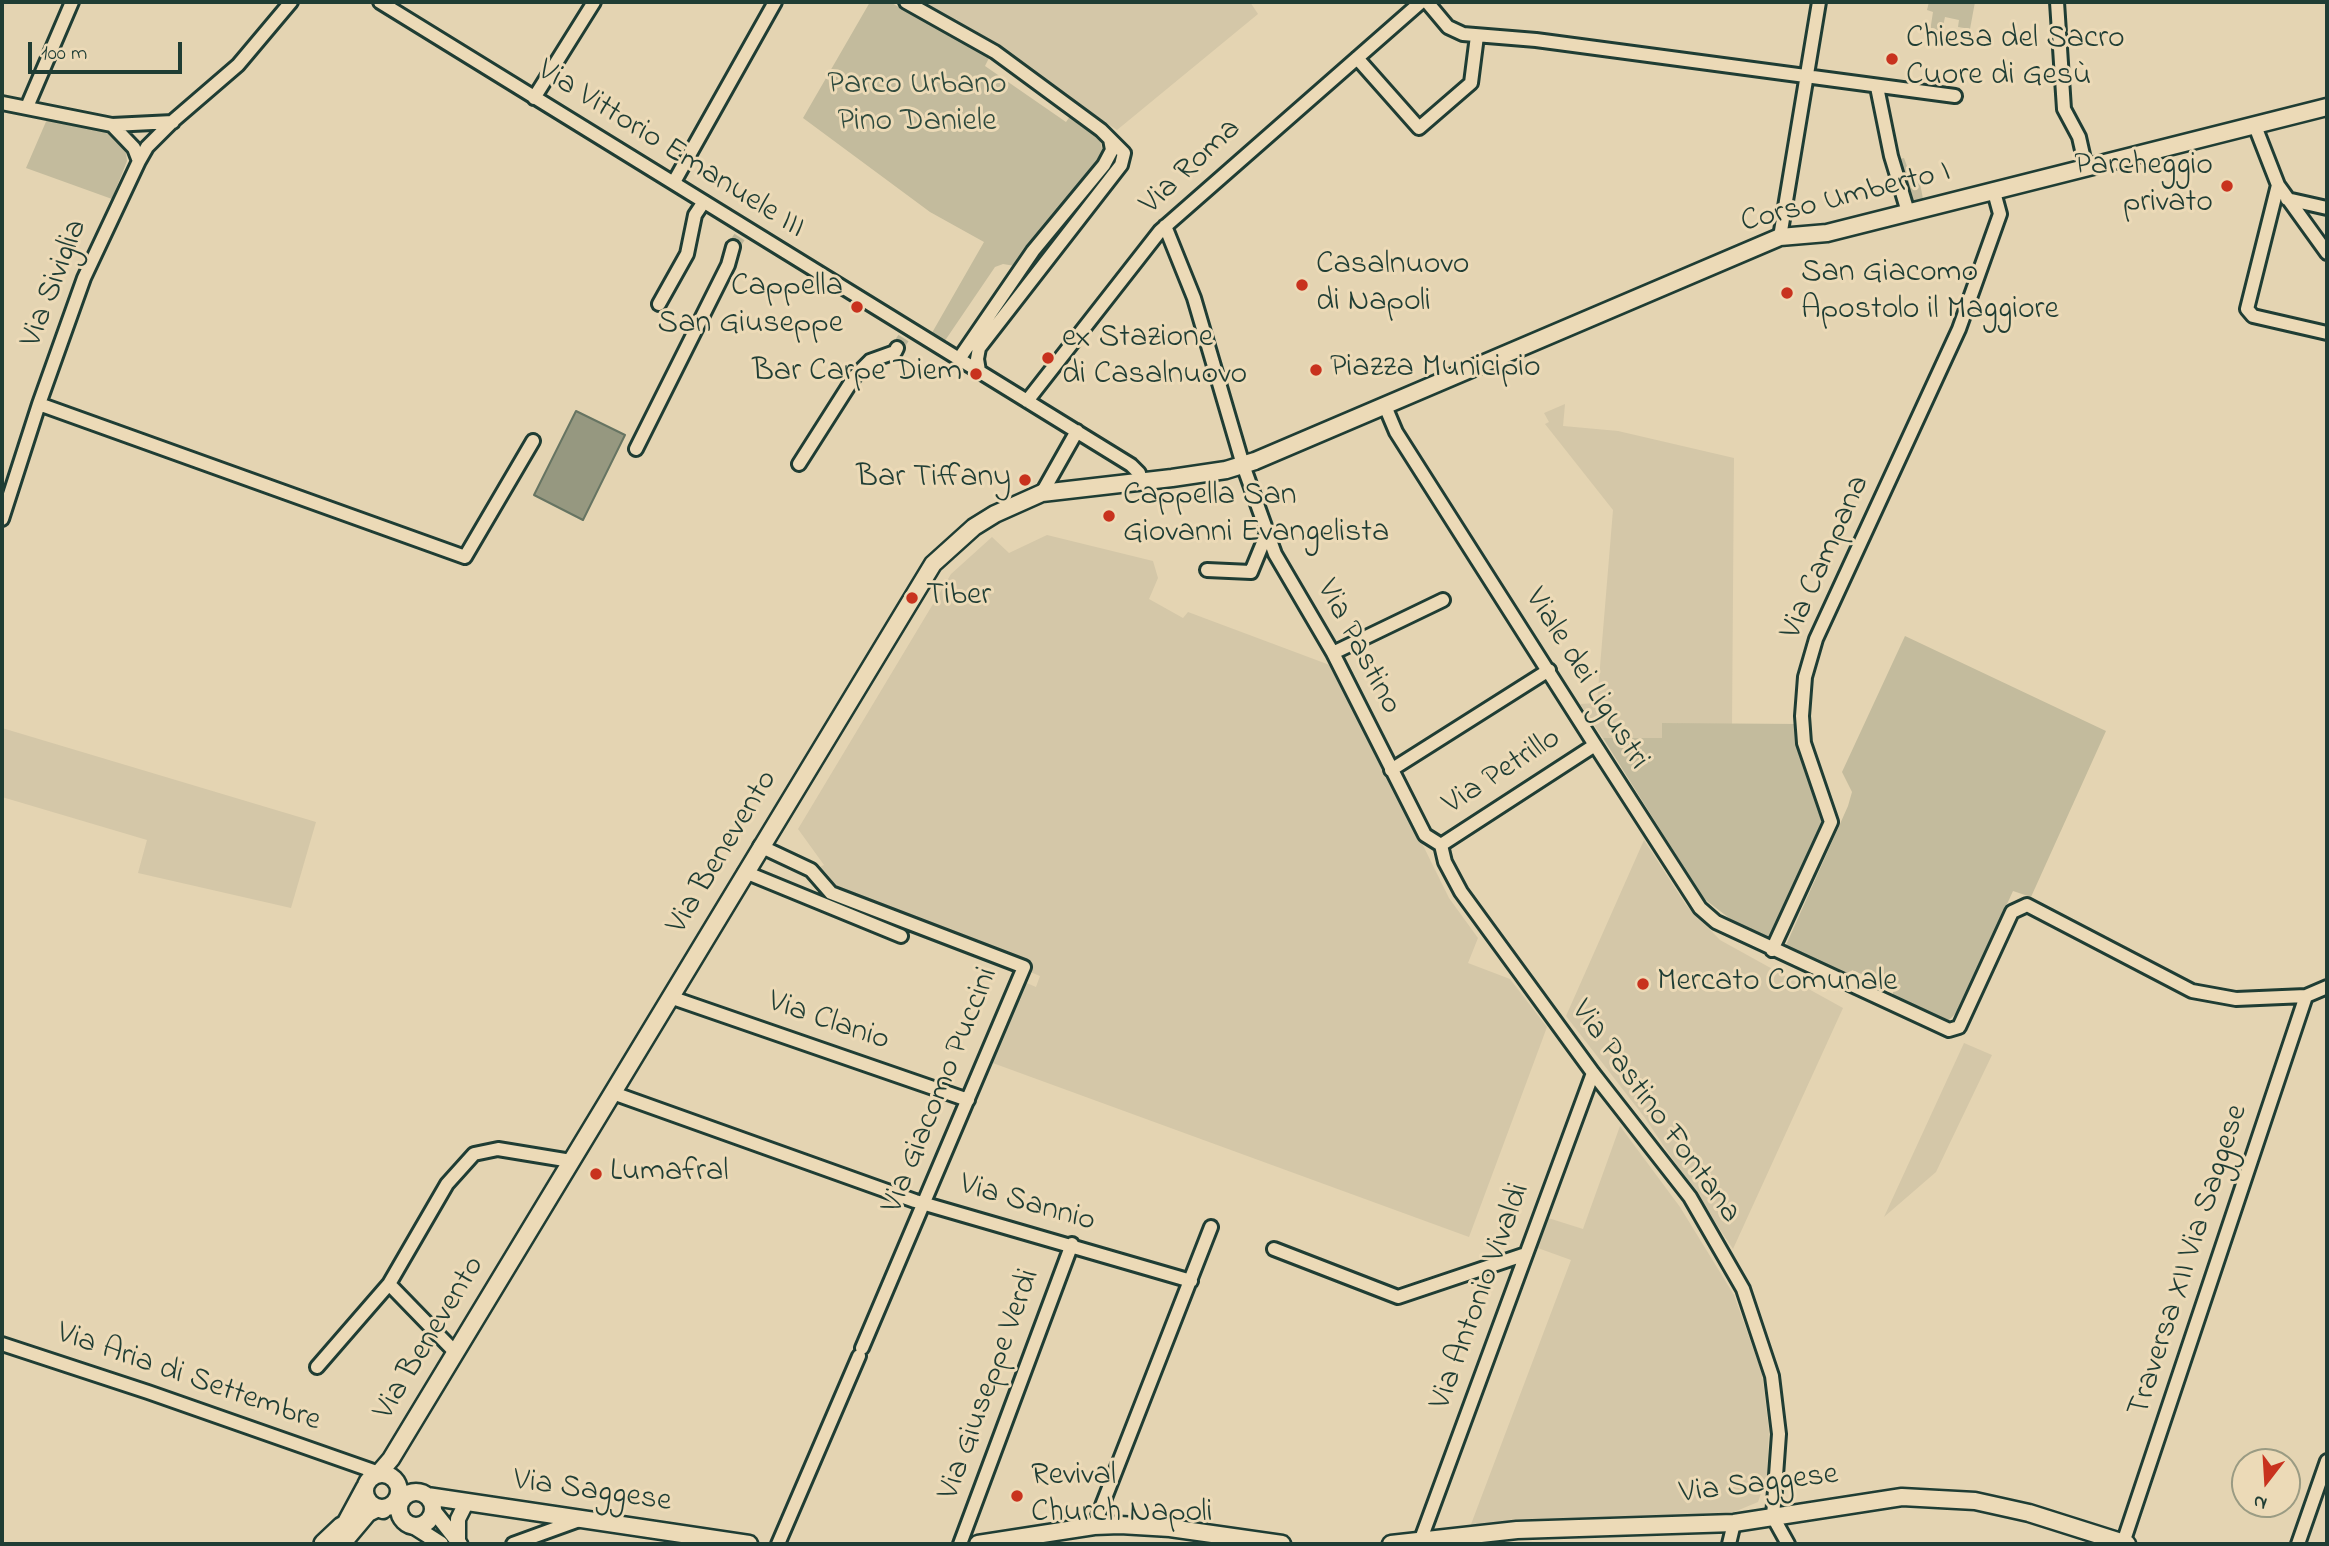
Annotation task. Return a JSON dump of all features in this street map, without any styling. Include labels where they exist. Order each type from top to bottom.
[{"type":"highway","points":[[324,1544],[343,1538]]},
{"type":"main road","name":"Corso Umberto I","points":[[1243,465],[1780,237],[1827,233],[2327,107]]},
{"type":"main road","name":"Via Benevento","points":[[378,1508],[388,1507],[397,1500],[399,1485],[376,1479],[391,1459],[933,564],[974,527],[1042,493],[1243,465]]},
{"type":"main road","name":"Via Saggese","points":[[376,1479],[426,1499],[749,1544]]},
{"type":"main road","points":[[376,1479],[366,1498],[378,1508],[409,1523],[429,1520],[426,1499],[406,1495],[400,1503],[399,1513],[409,1523]]},
{"type":"main road","points":[[343,1538],[376,1479]]},
{"type":"main road","name":"Via Saggese","points":[[1391,1544],[1517,1530],[1734,1523],[1902,1497],[1975,1501],[2029,1513],[2125,1544]]},
{"type":"main road","points":[[343,1538],[358,1522],[378,1508]]},
{"type":"main road","points":[[978,1544],[1094,1526],[1170,1528],[1271,1544]]},
{"type":"street","points":[[27,107],[72,2]]},
{"type":"street","name":"Via Siviglia","points":[[2,519],[38,404],[85,278],[139,161],[173,121],[238,65],[291,2]]},
{"type":"street","name":"Via Vittorio Emanuele III","points":[[380,2],[674,182],[743,231],[907,332],[959,359],[1077,431],[1131,465],[1139,473],[1141,481]]},
{"type":"street","points":[[534,98],[594,2]]},
{"type":"street","points":[[674,182],[775,2]]},
{"type":"street","points":[[906,2],[995,52],[1110,139],[1124,153],[1121,165],[979,348],[979,371]]},
{"type":"street","points":[[1424,2],[1454,32],[1536,40],[1955,96]]},
{"type":"street","name":"Via Roma","points":[[1027,401],[1165,226],[1424,2]]},
{"type":"street","points":[[1780,237],[1819,2]]},
{"type":"street","points":[[2057,2],[2064,108],[2079,137],[2086,167]]},
{"type":"street","points":[[1357,58],[1419,128],[1471,83],[1477,36]]},
{"type":"street","points":[[1877,87],[1891,156],[1908,212]]},
{"type":"street","points":[[2,103],[112,125],[173,121]]},
{"type":"street","points":[[112,125],[134,148],[139,161]]},
{"type":"street","points":[[2255,126],[2278,185],[2327,253]]},
{"type":"street","points":[[959,359],[1024,263],[1104,165],[1112,150],[1110,139]]},
{"type":"street","points":[[2278,185],[2247,309],[2253,316],[2327,333]]},
{"type":"street","name":"Via Campana","points":[[1772,950],[1832,822],[1804,743],[1802,716],[1805,677],[1816,639],[1959,329],[2000,214],[1994,191]]},
{"type":"street","points":[[2287,199],[2327,208]]},
{"type":"street","points":[[659,303],[687,254],[695,215],[702,203]]},
{"type":"street","points":[[1165,226],[1194,298],[1243,465]]},
{"type":"street","points":[[636,449],[728,265],[733,247]]},
{"type":"street","points":[[799,464],[855,376],[870,361],[895,352],[897,348]]},
{"type":"street","points":[[38,404],[465,556],[533,441]]},
{"type":"street","name":"Viale dei Ligustri","points":[[1385,406],[1395,432],[1595,745],[1700,908],[1716,922],[1894,1007],[1955,1030],[2012,912],[2027,905],[2192,991],[2236,999],[2306,996]]},
{"type":"street","points":[[1042,493],[1077,431]]},
{"type":"street","name":"Via Pastino","points":[[1243,465],[1275,554],[1333,653],[1425,835],[1441,845]]},
{"type":"street","points":[[1208,570],[1251,572],[1267,533]]},
{"type":"street","points":[[1333,653],[1443,600]]},
{"type":"street","points":[[1391,770],[1549,670]]},
{"type":"street","name":"Via Petrillo","points":[[1441,845],[1595,745]]},
{"type":"street","name":"Via Pastino Fontana","points":[[1441,845],[1445,862],[1461,892],[1593,1073],[1690,1197],[1743,1289],[1772,1376],[1779,1434],[1773,1517]]},
{"type":"street","name":"Via Giacomo Puccini","points":[[760,846],[811,870],[831,893],[1024,967],[778,1544]]},
{"type":"street","points":[[745,872],[901,936]]},
{"type":"street","points":[[2306,996],[2327,987]]},
{"type":"street","name":"Traversa XII Via Saggese","points":[[2125,1544],[2306,996]]},
{"type":"street","name":"Via Clanio","points":[[670,997],[968,1100]]},
{"type":"street","name":"Via Antonio Vivaldi","points":[[1421,1539],[1593,1073]]},
{"type":"street","name":"Via Sannio","points":[[613,1093],[925,1203],[1072,1244],[1191,1282]]},
{"type":"street","points":[[317,1367],[389,1284],[447,1184],[474,1154],[498,1149],[571,1161]]},
{"type":"street","points":[[1094,1526],[1211,1227]]},
{"type":"street","name":"Via Giuseppe Verdi","points":[[960,1544],[1072,1244]]},
{"type":"street","points":[[1274,1249],[1398,1297],[1526,1254]]},
{"type":"street","points":[[389,1284],[455,1352]]},
{"type":"street","name":"Via Aria di Settembre","points":[[2,1345],[358,1464],[376,1479]]},
{"type":"street","points":[[2298,1544],[2327,1461]]},
{"type":"street","points":[[426,1499],[459,1542]]},
{"type":"street","points":[[459,1542],[458,1519],[467,1503]]},
{"type":"street","points":[[1773,1517],[1788,1544]]},
{"type":"street","points":[[513,1544],[579,1520]]},
{"type":"street","points":[[409,1523],[441,1544]]},
{"type":"street","points":[[1729,1544],[1734,1523]]},
{"type":"shaded area","points":[[926,2],[1250,2],[1258,14],[1117,130],[1010,57],[926,5]]},
{"type":"shaded area","points":[[1565,404],[1563,426],[1618,431],[1734,458],[1732,726],[1662,723],[1663,738],[1603,738],[1580,704],[1597,703],[1613,510],[1545,424],[1549,422],[1544,413]]},
{"type":"shaded area","points":[[576,411],[625,435],[583,520],[534,495]]},
{"type":"shaded area","points":[[1047,535],[1153,561],[1158,578],[1149,599],[1183,618],[1188,612],[1335,667],[1449,898],[1478,938],[1468,963],[1510,979],[1547,1027],[1469,1237],[990,1062],[1022,981],[1036,987],[1040,976],[832,891],[809,872],[824,865],[798,829],[951,574],[992,537],[1009,553]]},
{"type":"shaded area","points":[[2,728],[316,822],[291,908],[138,873],[147,840],[2,797]]},
{"type":"shaded area","points":[[1644,840],[1686,905],[1720,940],[1843,1008],[1733,1249],[1645,1118],[1566,1016]]},
{"type":"shaded area","points":[[1964,1043],[1992,1055],[1936,1172],[1884,1217]]},
{"type":"shaded area","points":[[1620,1126],[1680,1207],[1734,1295],[1762,1373],[1769,1431],[1767,1476],[1758,1502],[1734,1512],[1470,1527],[1571,1260],[1535,1247],[1545,1217],[1583,1229]]},
{"type":"green space","name":"Parco Urbano Pino Daniele","points":[[870,2],[890,2],[989,58],[985,66],[1066,122],[1071,115],[1091,130],[1100,140],[1103,153],[1015,266],[1003,264],[995,267],[942,345],[929,338],[984,242],[930,212],[803,118]]},
{"type":"green space","points":[[1929,2],[1975,2],[1970,29],[1958,27],[1959,20],[1945,17],[1940,40],[1929,38],[1933,12],[1927,10]]},
{"type":"green space","points":[[48,117],[109,130],[125,146],[127,161],[112,199],[26,168]]},
{"type":"green space","points":[[1904,158],[1912,180],[1919,178],[1923,199],[1907,204],[1895,160]]},
{"type":"green space","points":[[1905,636],[2106,731],[2031,897],[2013,891],[1958,1011],[1947,1022],[1892,997],[1894,988],[1852,970],[1848,977],[1786,945],[1848,806],[1852,792],[1842,772]]},
{"type":"green space","points":[[1662,723],[1800,724],[1826,822],[1768,939],[1733,921],[1703,898],[1603,738],[1662,738]]},
{"type":"tunnel","points":[[733,247],[742,233]]},
{"type":"tunnel","points":[[897,348],[906,334]]},
{"type":"place","name":"Chiesa del Sacro Cuore di Gesù","points":[[1892,59]]},
{"type":"place","name":"Parcheggio privato","points":[[2227,186]]},
{"type":"place","name":"Casalnuovo di Napoli","points":[[1302,285]]},
{"type":"place","name":"San Giacomo Apostolo il Maggiore","points":[[1787,293]]},
{"type":"place","name":"Cappella San Giuseppe","points":[[857,307]]},
{"type":"place","name":"ex Stazione di Casalnuovo","points":[[1048,358]]},
{"type":"place","name":"Piazza Municipio","points":[[1316,370]]},
{"type":"place","name":"Bar Carpe Diem","points":[[976,374]]},
{"type":"place","name":"Bar Tiffany","points":[[1025,480]]},
{"type":"place","name":"Cappella San Giovanni Evangelista","points":[[1109,516]]},
{"type":"place","name":"Tiber","points":[[912,598]]},
{"type":"place","name":"Mercato Comunale","points":[[1643,984]]},
{"type":"place","name":"Lumafral","points":[[596,1174]]},
{"type":"place","name":"Revival Church Napoli","points":[[1017,1496]]}]
